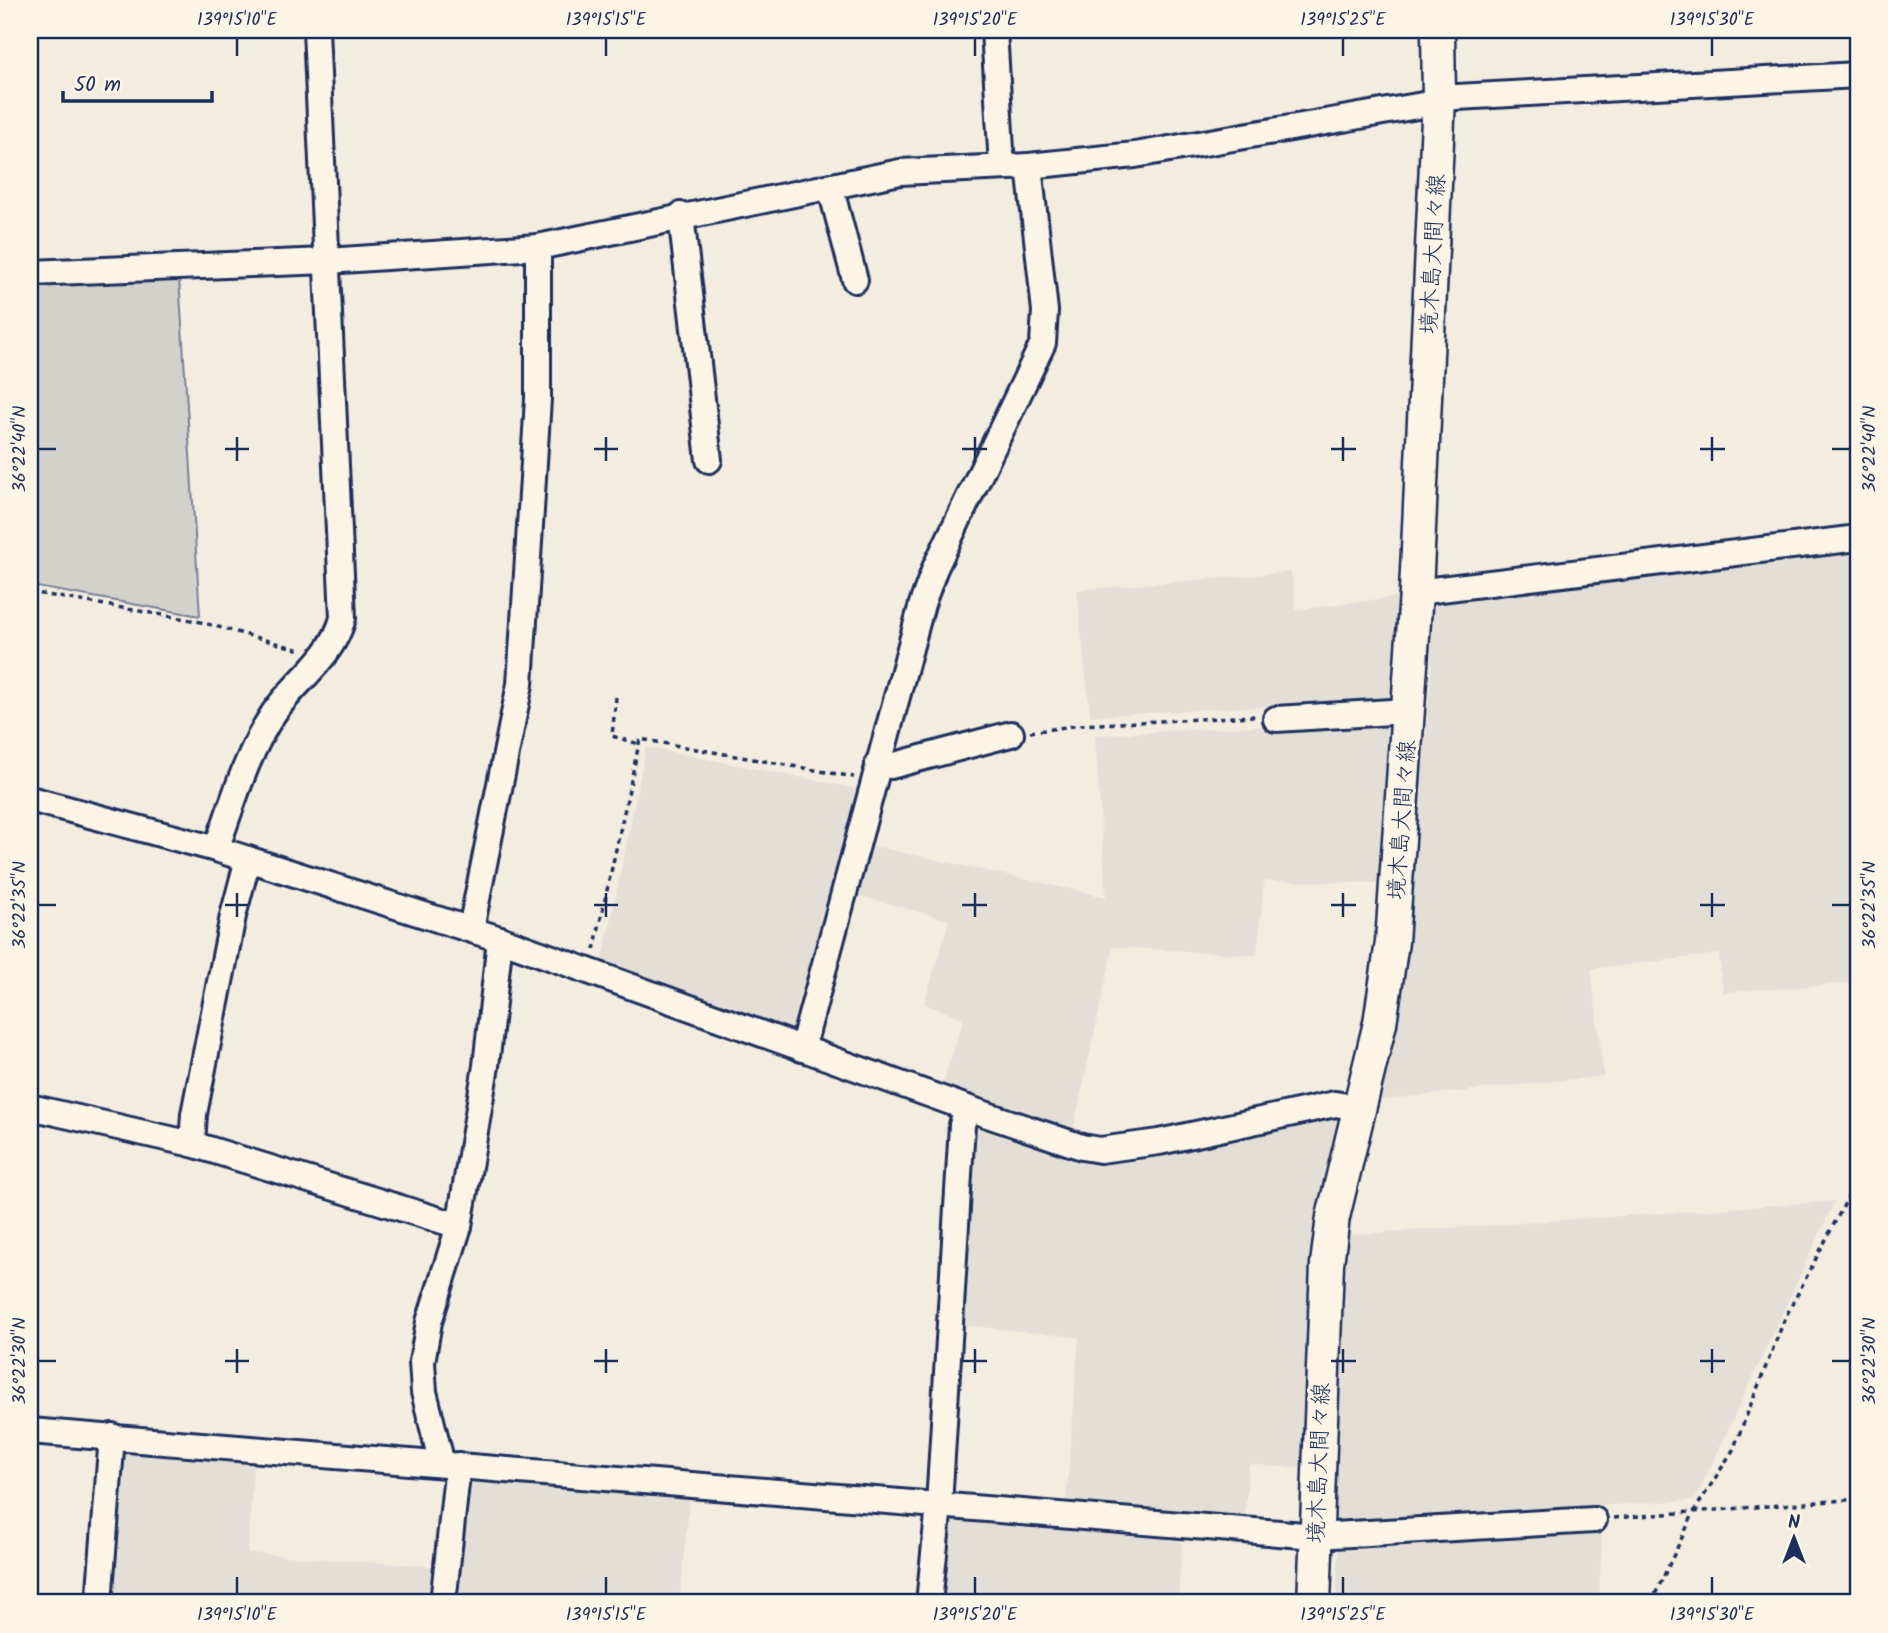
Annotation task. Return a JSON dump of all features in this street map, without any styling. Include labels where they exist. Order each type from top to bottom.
[{"type":"main road","name":"境木島大間々線","points":[[1314,1603],[1327,1264],[1333,1217],[1388,984],[1416,592],[1439,98],[1438,30]]},
{"type":"street","points":[[216,849],[260,735],[275,711],[338,638],[343,618],[316,30]]},
{"type":"street","points":[[994,30],[1002,167]]},
{"type":"street","points":[[30,273],[327,261],[538,247],[681,215],[911,171],[1029,166],[1135,155],[1423,105],[1439,98],[1858,75]]},
{"type":"street","points":[[802,1049],[876,772],[935,568],[1043,343],[1045,299],[1029,166]]},
{"type":"street","points":[[830,186],[855,280]]},
{"type":"street","points":[[681,215],[709,460]]},
{"type":"street","points":[[471,929],[520,684],[538,399],[538,247]]},
{"type":"street","points":[[1416,592],[1858,538]]},
{"type":"street","points":[[1276,719],[1408,711]]},
{"type":"street","points":[[876,772],[1011,734]]},
{"type":"street","points":[[30,799],[216,849],[471,929],[1061,1142],[1100,1150],[1158,1142],[1335,1104],[1359,1108]]},
{"type":"street","points":[[192,1144],[194,1114],[233,916],[248,859]]},
{"type":"street","points":[[443,1603],[450,1464],[424,1392],[422,1362],[429,1322],[459,1226],[486,1066],[500,939]]},
{"type":"street","points":[[30,1107],[192,1144],[459,1226]]},
{"type":"street","points":[[929,1603],[940,1505],[962,1125],[967,1108]]},
{"type":"street","points":[[30,1431],[1316,1536],[1594,1520]]},
{"type":"street","points":[[99,1603],[112,1436]]},
{"type":"path","points":[[30,592],[197,621],[323,657]]},
{"type":"path","points":[[616,697],[612,736],[639,744]]},
{"type":"path","points":[[1011,734],[1080,725],[1265,715],[1276,719]]},
{"type":"path","points":[[590,972],[640,739],[876,772]]},
{"type":"path","points":[[1651,1603],[1695,1510],[1733,1450],[1786,1318],[1831,1225],[1858,1178]]},
{"type":"path","points":[[1594,1520],[1858,1499]]},
{"type":"shaded area","points":[[179,277],[200,616],[31,586],[30,284]]},
{"type":"shaded area","points":[[1858,549],[1858,983],[1723,992],[1719,954],[1591,969],[1604,1076],[1381,1100],[1407,926],[1431,674],[1433,602]]},
{"type":"shaded area","points":[[1291,572],[1296,610],[1402,596],[1396,699],[1090,716],[1077,590]]},
{"type":"shaded area","points":[[1396,719],[1383,883],[1264,881],[1257,955],[1113,947],[1073,1131],[941,1088],[964,1018],[924,1004],[949,920],[849,893],[864,844],[1106,897],[1095,735]]},
{"type":"shaded area","points":[[646,747],[864,790],[796,1038],[602,964]]},
{"type":"shaded area","points":[[1336,1115],[1342,1122],[1317,1201],[1307,1316],[1307,1469],[1249,1464],[1244,1523],[1066,1505],[1079,1337],[959,1325],[977,1124],[1087,1160],[1134,1158]]},
{"type":"shaded area","points":[[1835,1201],[1695,1500],[1335,1522],[1341,1322],[1349,1235]]},
{"type":"shaded area","points":[[124,1447],[254,1456],[248,1553],[437,1567],[434,1603],[110,1603]]},
{"type":"shaded area","points":[[489,1473],[690,1496],[679,1603],[454,1603],[463,1488]]},
{"type":"shaded area","points":[[950,1517],[1182,1536],[1178,1603],[942,1603]]},
{"type":"shaded area","points":[[1602,1525],[1599,1603],[1336,1603],[1339,1543]]}]
